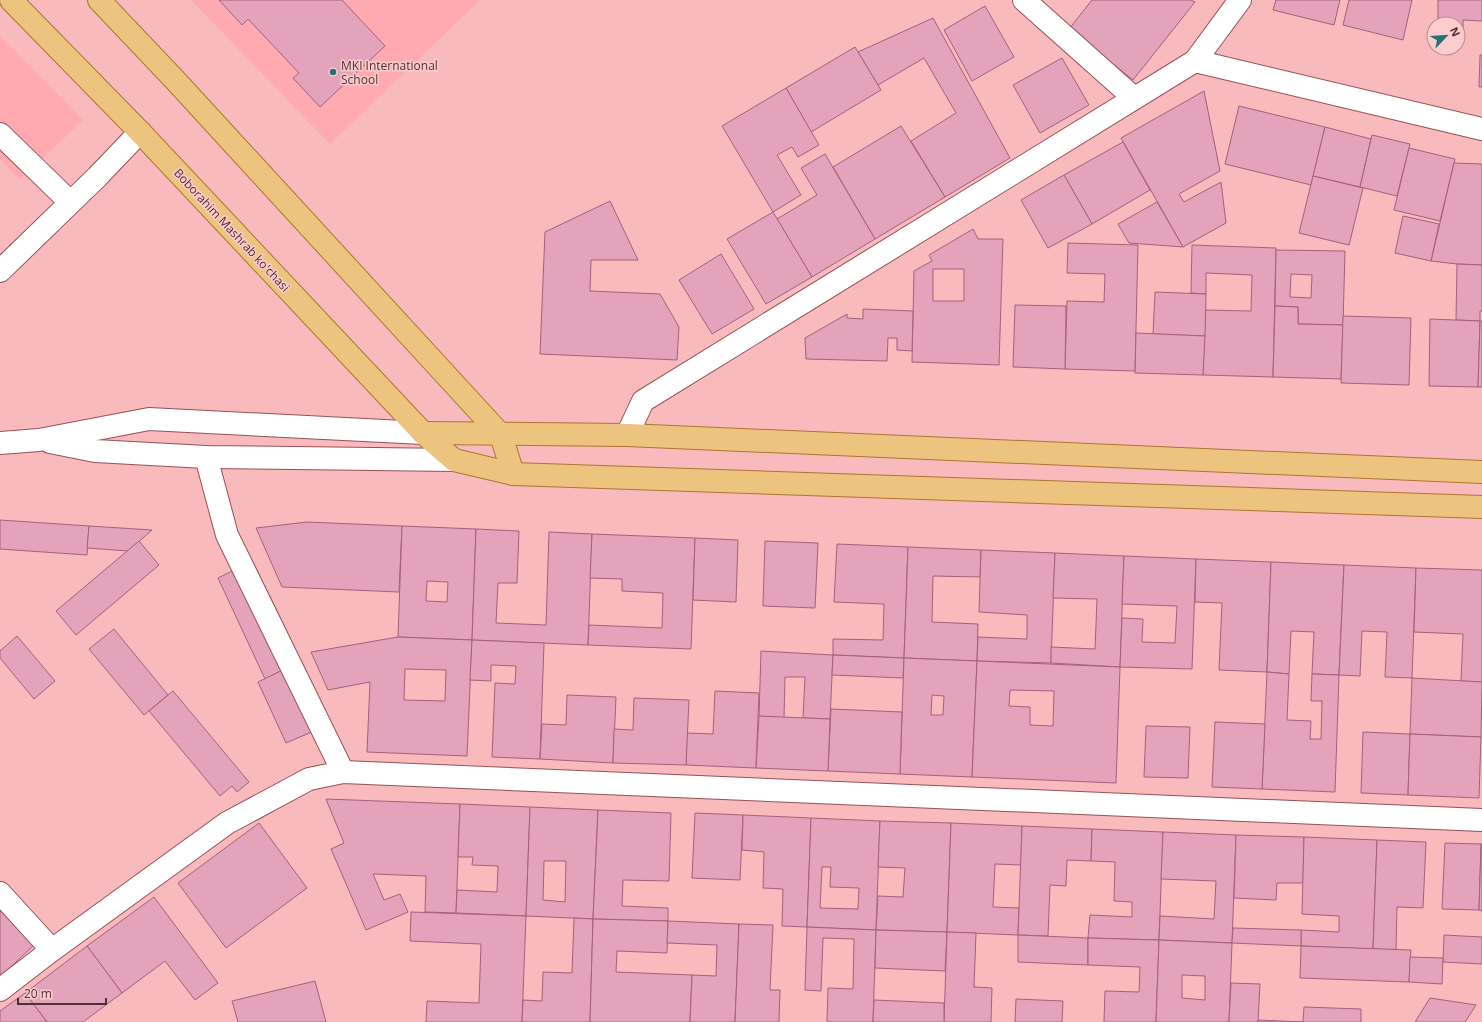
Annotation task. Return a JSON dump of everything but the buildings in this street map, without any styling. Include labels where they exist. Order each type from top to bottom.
[{"type":"main road","name":"Boborahim Mashrab ko'chasi","points":[[11,0],[140,132],[424,433],[454,460]]},
{"type":"main road","points":[[99,0],[175,80],[500,435],[513,474]]},
{"type":"main road","points":[[424,433],[500,435],[627,435],[1482,472]]},
{"type":"main road","points":[[454,460],[513,474],[1482,507]]},
{"type":"street","points":[[1024,0],[1134,98]]},
{"type":"street","points":[[627,435],[643,401],[1195,61],[1240,0]]},
{"type":"street","points":[[1195,61],[1482,129]]},
{"type":"street","points":[[0,271],[97,177],[140,132]]},
{"type":"street","points":[[0,134],[70,202]]},
{"type":"street","points":[[0,443],[39,440],[149,419],[424,433]]},
{"type":"street","points":[[39,440],[95,451],[206,457],[454,460]]},
{"type":"street","points":[[206,457],[226,535],[343,772]]},
{"type":"street","points":[[0,990],[52,950],[226,823],[309,779],[343,772],[1482,820]]},
{"type":"street","points":[[0,893],[52,950]]},
{"type":"shaded area","name":"MKI International School","points":[[191,0],[480,0],[330,144]]},
{"type":"shaded area","points":[[0,36],[83,120],[20,180],[0,159]]},
{"type":"place","name":"MKI International School","points":[[333,72]]}]
